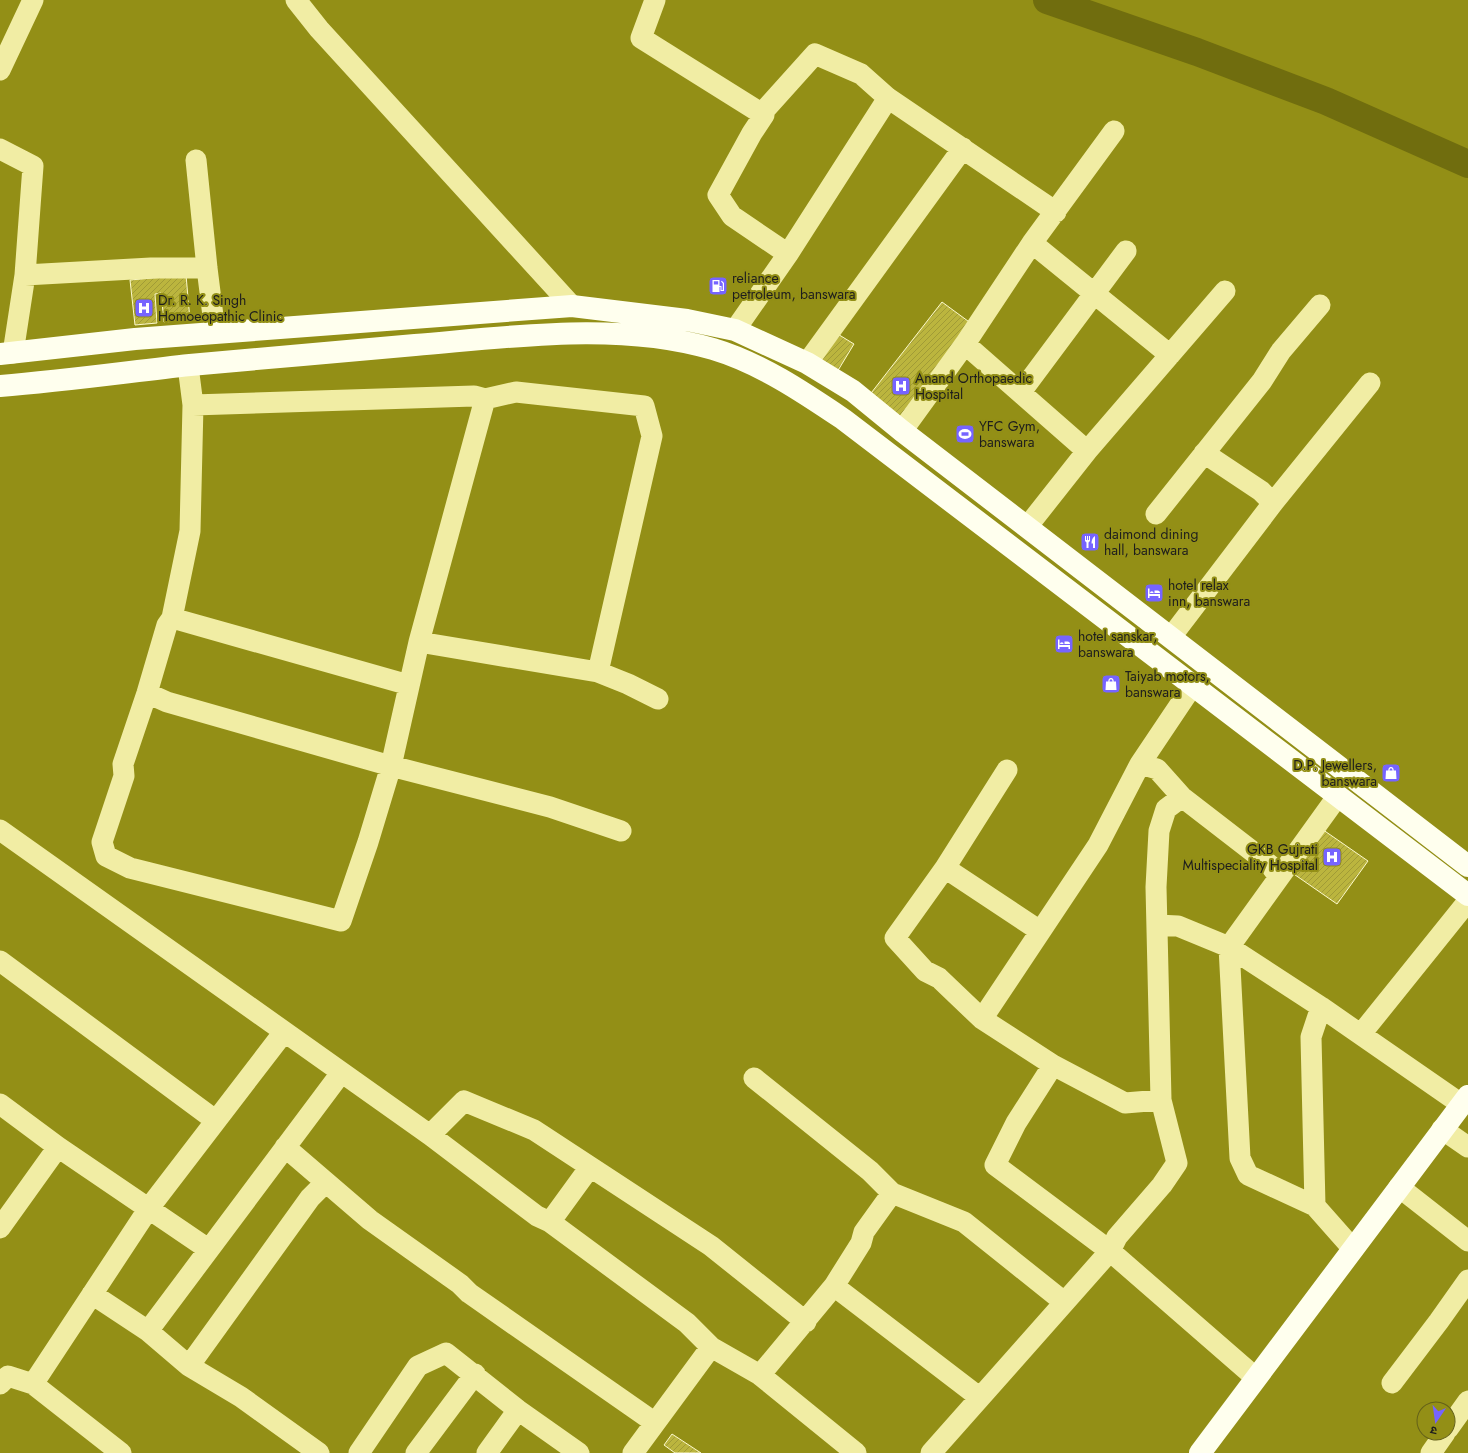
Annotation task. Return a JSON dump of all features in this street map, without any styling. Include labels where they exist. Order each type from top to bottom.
[{"type":"main road","points":[[7,354],[135,339],[216,332],[572,306],[687,320],[735,330],[808,363],[853,391],[902,431],[1468,866]]},
{"type":"main road","points":[[0,386],[188,366],[520,336],[603,333],[662,339],[714,349],[752,365],[804,392],[836,415],[1468,895]]},
{"type":"main road","points":[[1200,1453],[1464,1100]]},
{"type":"street","points":[[0,70],[33,0]]},
{"type":"street","points":[[296,0],[319,29],[572,306]]},
{"type":"street","points":[[655,0],[641,38],[762,113]]},
{"type":"street","points":[[788,254],[732,216],[718,195],[752,133],[764,115],[762,113],[815,54],[861,74],[888,98],[1056,212]]},
{"type":"street","points":[[735,330],[788,254],[888,98]]},
{"type":"street","points":[[902,431],[965,344],[1032,243],[1114,131]]},
{"type":"street","points":[[808,363],[963,148]]},
{"type":"street","points":[[0,149],[33,166],[25,275],[7,354]]},
{"type":"street","points":[[196,160],[207,268],[216,332]]},
{"type":"street","points":[[1032,243],[1170,355]]},
{"type":"street","points":[[1021,392],[1126,251]]},
{"type":"street","points":[[25,275],[151,268],[207,268]]},
{"type":"street","points":[[1027,527],[1087,451],[1225,291]]},
{"type":"street","points":[[1156,514],[1262,381],[1281,351],[1320,305]]},
{"type":"street","points":[[965,344],[1087,451]]},
{"type":"street","points":[[188,366],[193,405],[190,531],[172,618],[167,625],[147,693],[123,764],[124,776],[102,842],[106,856],[130,868],[341,920],[368,842],[391,766],[408,685],[419,642],[485,399]]},
{"type":"street","points":[[1171,637],[1273,503],[1370,383]]},
{"type":"street","points":[[193,405],[474,396],[485,399],[516,392],[644,406],[652,436],[598,672]]},
{"type":"street","points":[[1204,453],[1261,491],[1273,503]]},
{"type":"street","points":[[172,618],[408,685]]},
{"type":"street","points":[[419,642],[598,672],[628,684],[658,699]]},
{"type":"street","points":[[982,1019],[1098,845],[1140,764],[1193,685]]},
{"type":"street","points":[[147,693],[168,702],[391,766],[550,807],[621,831]]},
{"type":"street","points":[[1140,764],[1157,769],[1182,797],[1270,865],[1280,877]]},
{"type":"street","points":[[1007,770],[945,868],[895,938],[925,971],[939,978],[982,1019],[1053,1066],[1125,1103],[1161,1100]]},
{"type":"street","points":[[931,1453],[979,1397],[1110,1251],[1117,1237],[1162,1185],[1177,1163],[1161,1100],[1156,887],[1159,831],[1166,809],[1182,797]]},
{"type":"street","points":[[1337,797],[1229,947],[1240,1158],[1248,1175],[1315,1206],[1352,1249]]},
{"type":"street","points":[[0,830],[430,1135],[537,1216],[550,1222],[687,1323],[710,1347],[760,1375],[856,1453]]},
{"type":"street","points":[[945,868],[1040,931]]},
{"type":"street","points":[[1361,1034],[1468,901]]},
{"type":"street","points":[[1157,925],[1178,926],[1229,947],[1464,1100]]},
{"type":"street","points":[[0,961],[216,1120]]},
{"type":"street","points":[[1315,1206],[1311,1037],[1321,1007]]},
{"type":"street","points":[[33,1384],[149,1208],[284,1032]]},
{"type":"street","points":[[1053,1066],[1016,1123],[995,1165],[1110,1251],[1256,1378]]},
{"type":"street","points":[[148,1331],[341,1073]]},
{"type":"street","points":[[754,1078],[870,1171],[892,1193],[964,1222],[1064,1302]]},
{"type":"street","points":[[430,1135],[464,1101],[534,1130],[710,1246],[806,1322]]},
{"type":"street","points":[[0,1104],[58,1147],[208,1249]]},
{"type":"street","points":[[1442,1129],[1468,1147]]},
{"type":"street","points":[[0,1228],[58,1147]]},
{"type":"street","points":[[285,1147],[325,1183],[370,1220],[460,1284],[469,1294],[654,1422]]},
{"type":"street","points":[[550,1222],[590,1167]]},
{"type":"street","points":[[189,1366],[310,1198],[325,1183]]},
{"type":"street","points":[[1399,1187],[1468,1240]]},
{"type":"street","points":[[760,1375],[806,1322],[834,1286],[861,1243],[864,1232],[892,1193]]},
{"type":"street","points":[[1392,1383],[1468,1280]]},
{"type":"street","points":[[834,1286],[979,1397]]},
{"type":"street","points":[[92,1294],[148,1331],[189,1366],[241,1397],[318,1453]]},
{"type":"street","points":[[633,1453],[654,1422],[710,1347]]},
{"type":"street","points":[[358,1453],[418,1366],[446,1353],[475,1374],[518,1410],[578,1453]]},
{"type":"street","points":[[416,1453],[475,1374]]},
{"type":"street","points":[[3,1375],[33,1384],[121,1453]]},
{"type":"street","points":[[1456,1418],[1468,1401]]},
{"type":"street","points":[[487,1453],[518,1410]]},
{"type":"street","points":[[1431,1453],[1439,1441]]},
{"type":"building","points":[[186,275],[190,320],[164,322],[161,293],[155,294],[157,323],[135,325],[130,280]]},
{"type":"building","points":[[942,302],[972,324],[898,419],[868,397]]},
{"type":"building","points":[[836,333],[854,344],[834,377],[816,366]]},
{"type":"building","points":[[1319,827],[1368,861],[1337,904],[1288,870]]},
{"type":"building","points":[[672,1434],[701,1453],[675,1453],[664,1445]]},
{"type":"waterway","points":[[1047,0],[1197,52],[1326,101],[1468,164]]},
{"type":"place","name":"reliance petroleum, banswara","points":[[718,286]]},
{"type":"place","name":"Dr. R. K. Singh Homoeopathic Clinic","points":[[144,308]]},
{"type":"place","name":"Anand Orthopaedic Hospital","points":[[901,386]]},
{"type":"place","name":"YFC Gym, banswara","points":[[965,434]]},
{"type":"place","name":"daimond dining hall, banswara","points":[[1090,542]]},
{"type":"place","name":"hotel relax inn, banswara","points":[[1154,593]]},
{"type":"place","name":"hotel sanskar, banswara","points":[[1064,644]]},
{"type":"place","name":"Taiyab motors, banswara","points":[[1111,684]]},
{"type":"place","name":"D.P. Jewellers, banswara","points":[[1391,773]]},
{"type":"place","name":"GKB Gujrati Multispeciality Hospital","points":[[1332,857]]}]
